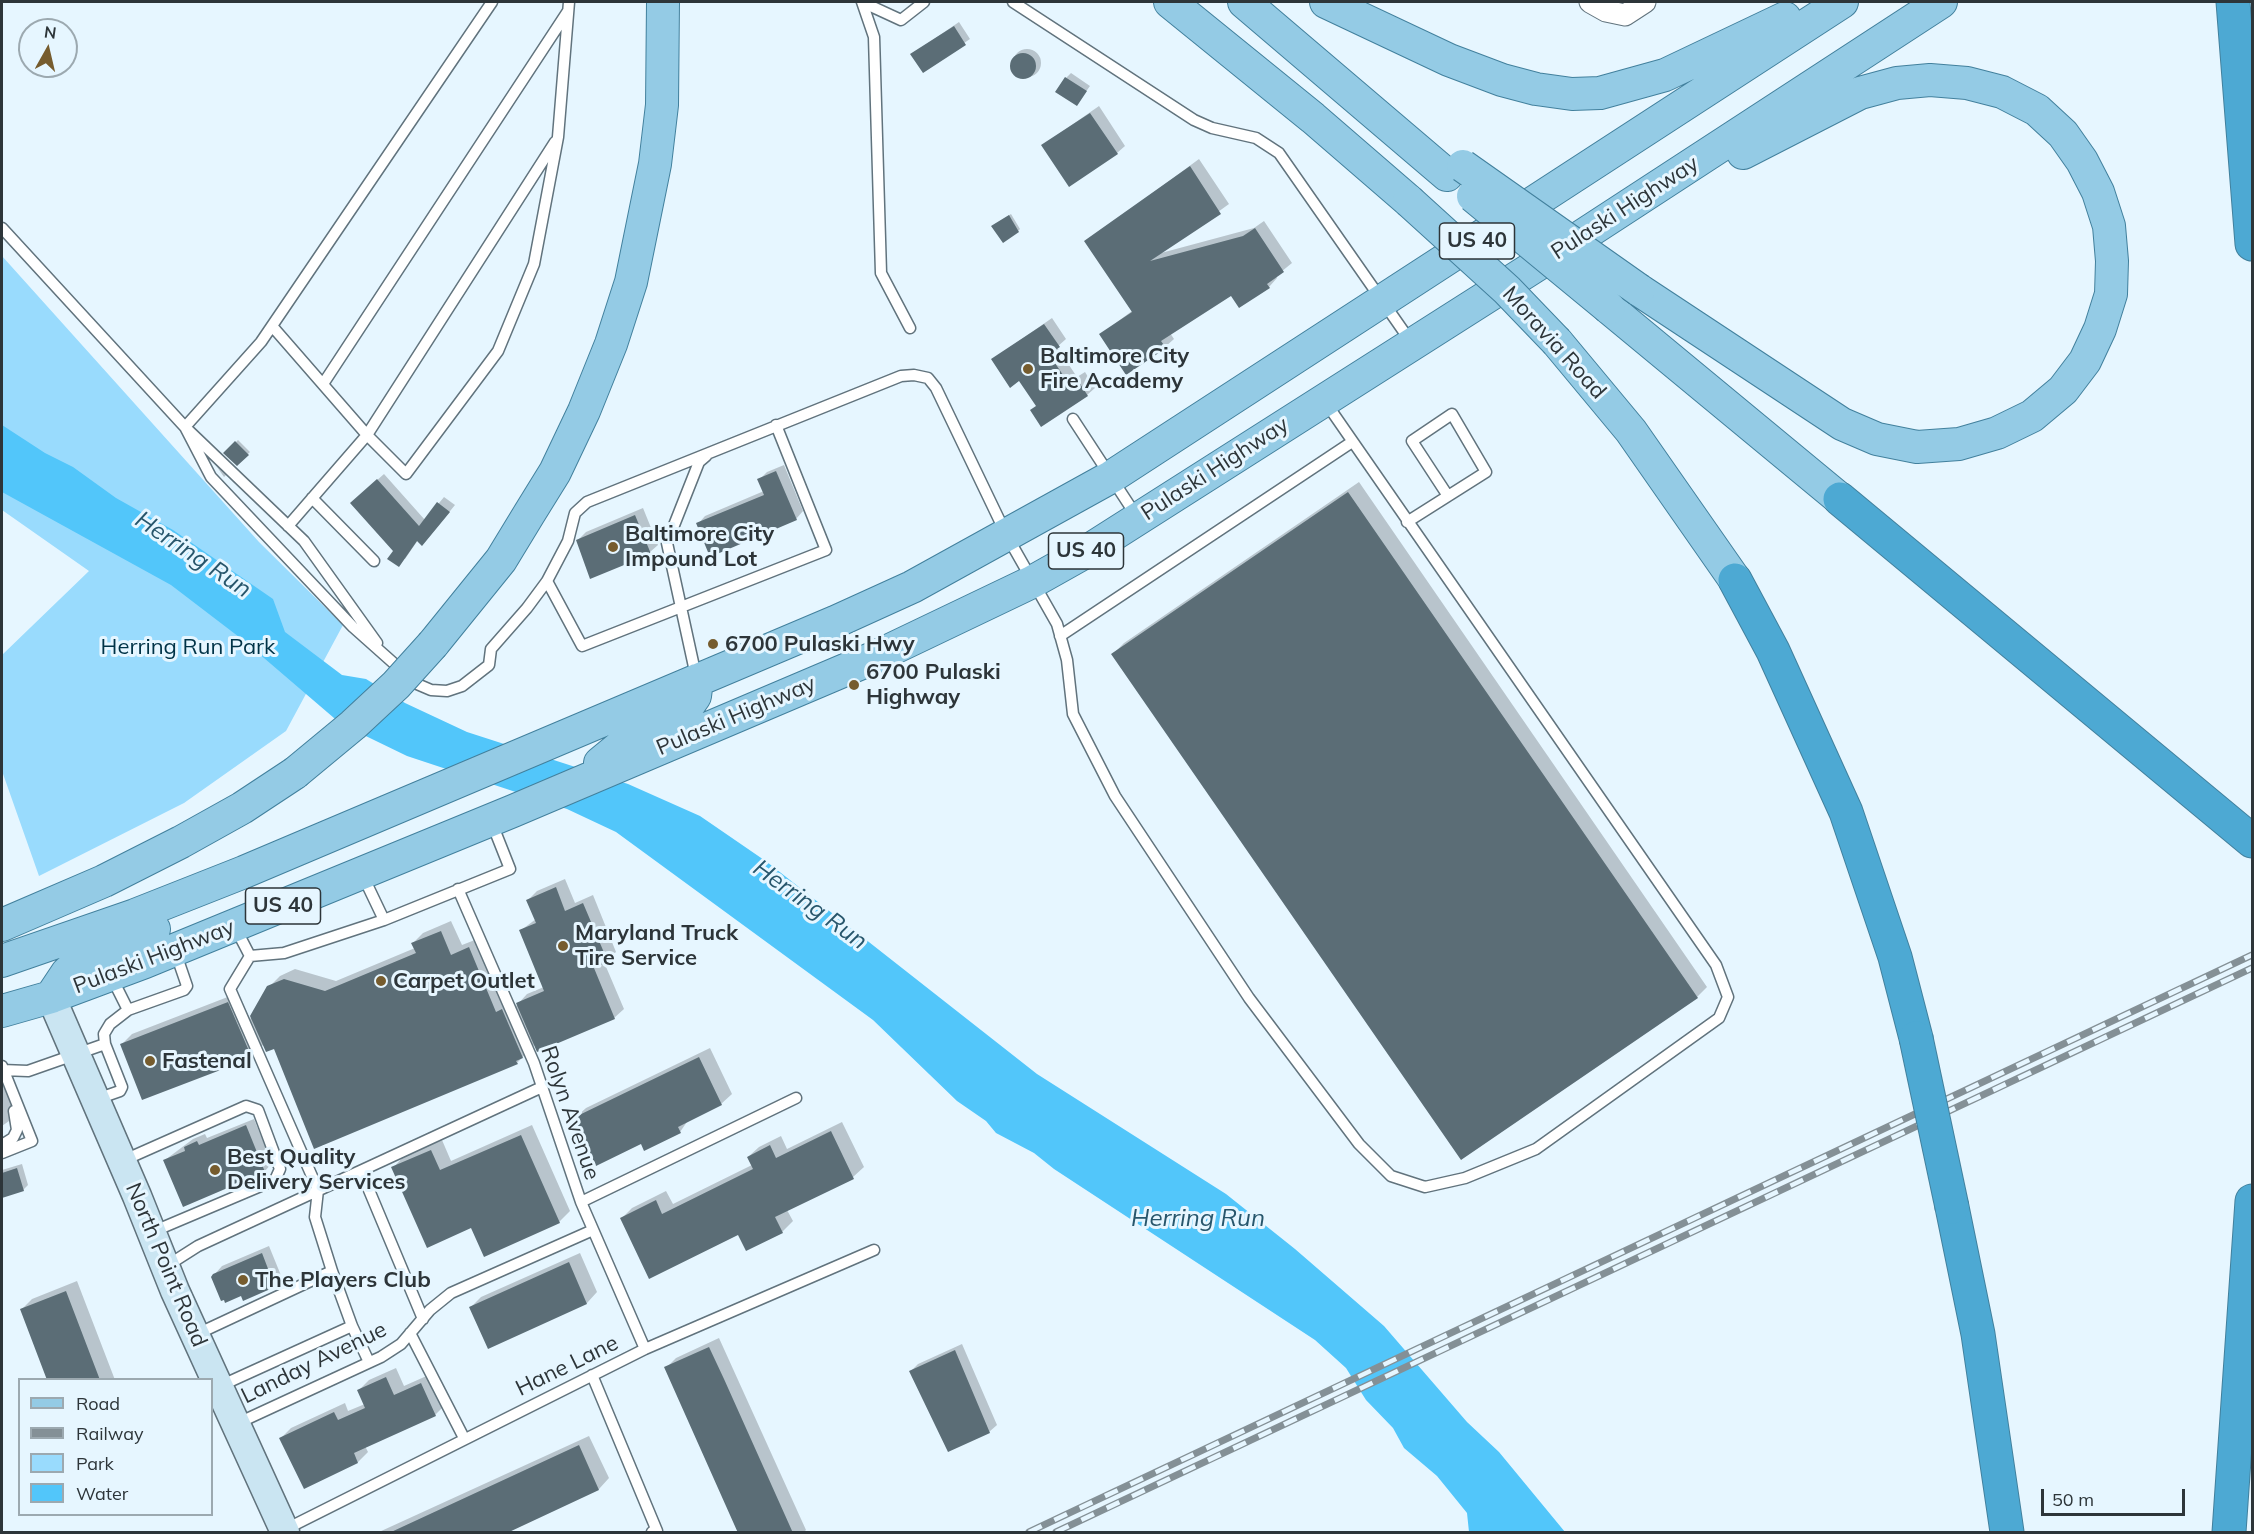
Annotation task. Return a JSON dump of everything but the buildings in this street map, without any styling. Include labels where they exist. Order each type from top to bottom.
[{"type":"highway","points":[[2234,2],[2253,244]]},
{"type":"highway","points":[[1840,499],[2029,658],[2253,841]]},
{"type":"highway","points":[[1735,580],[1773,651],[1846,812],[1895,957],[1916,1038],[1978,1334],[2007,1533]]},
{"type":"highway","points":[[2229,1533],[2252,1214]]},
{"type":"main road","points":[[2,925],[104,881],[181,842],[242,808],[295,773],[362,717],[433,644],[501,560],[534,506],[584,411],[611,344],[631,282],[655,164],[662,105],[663,2]]},
{"type":"main road","name":"Moravia Road","points":[[1170,2],[1313,118],[1508,290],[1557,342],[1631,431],[1735,580]]},
{"type":"main road","points":[[1244,2],[1347,87],[1455,170],[1609,308],[1840,499]]},
{"type":"main road","points":[[1326,2],[1375,27],[1491,76],[1536,89],[1572,94],[1600,93],[1665,75],[1818,2]]},
{"type":"main road","name":"Pulaski Highway","points":[[2,962],[135,915],[697,680],[912,587],[1111,477],[1384,302],[1842,2]]},
{"type":"main road","name":"Pulaski Highway","points":[[2,1011],[51,997],[175,950],[502,815],[585,779],[625,754],[871,659],[1032,582],[1138,518],[1562,249],[1941,2]]},
{"type":"main road","points":[[1455,170],[1639,290],[1842,424],[1877,439],[1917,447],[1959,444],[1997,433],[2032,416],[2063,390],[2085,361],[2100,329],[2111,294],[2112,261],[2109,226],[2098,192],[2082,161],[2063,134],[2037,111],[2002,92],[1967,83],[1930,80],[1897,83],[1860,93],[1820,111],[1562,249]]},
{"type":"main road","points":[[625,754],[634,735],[688,706],[695,696],[697,680]]},
{"type":"main road","points":[[51,997],[67,973],[80,961],[279,878],[345,845],[417,797]]},
{"type":"street","points":[[1593,3],[1606,12],[1625,15],[1645,2]]},
{"type":"street","name":"North Point Road","points":[[51,997],[165,1267],[284,1531]]},
{"type":"lane","points":[[185,427],[261,342],[492,2]]},
{"type":"lane","points":[[862,2],[901,20],[924,2]]},
{"type":"lane","points":[[862,2],[874,37],[881,273],[910,328]]},
{"type":"lane","points":[[1013,2],[1194,120],[1220,130],[1256,138],[1279,153],[1412,343]]},
{"type":"lane","points":[[272,326],[367,435],[406,474],[498,351],[534,264],[558,137],[569,5]]},
{"type":"lane","points":[[323,384],[569,5]]},
{"type":"lane","points":[[288,526],[367,435],[558,137]]},
{"type":"lane","points":[[2,228],[185,427],[304,541],[391,662]]},
{"type":"lane","points":[[185,427],[211,477],[353,627],[417,684],[432,690],[447,691],[462,686],[489,664],[491,649],[547,581],[568,540],[575,513],[587,502],[901,376],[928,378],[936,388],[1007,536],[1057,624],[1067,660],[1073,714],[1115,796],[1249,998],[1359,1144],[1391,1176],[1425,1187],[1465,1178],[1536,1149],[1719,1017],[1728,997],[1716,965],[1323,399]]},
{"type":"lane","points":[[1407,522],[1486,472],[1452,414],[1412,441],[1448,496]]},
{"type":"lane","points":[[1073,419],[1138,518]]},
{"type":"lane","points":[[547,581],[582,646],[826,550],[776,425]]},
{"type":"lane","points":[[1060,636],[1352,442]]},
{"type":"lane","points":[[697,680],[667,543],[699,462],[714,451]]},
{"type":"lane","points":[[312,498],[374,561]]},
{"type":"lane","points":[[250,956],[284,953],[384,920],[510,869],[502,815]]},
{"type":"lane","points":[[362,873],[384,920]]},
{"type":"lane","name":"Rolyn Avenue","points":[[458,889],[542,1087],[581,1202],[645,1349]]},
{"type":"lane","points":[[234,926],[250,956]]},
{"type":"lane","points":[[95,1100],[120,1091],[122,1087],[105,1044],[104,1034],[110,1024],[128,1010],[184,990],[187,986],[175,950]]},
{"type":"lane","points":[[250,956],[230,989],[318,1190],[315,1217],[352,1326],[369,1362]]},
{"type":"lane","points":[[110,975],[128,1010]]},
{"type":"lane","points":[[2,1068],[28,1071],[105,1044]]},
{"type":"lane","points":[[2,1068],[32,1141],[2,1153]]},
{"type":"lane","points":[[2,1144],[13,1138],[18,1122],[6,1091],[9,1081]]},
{"type":"lane","points":[[165,1267],[198,1246],[542,1087]]},
{"type":"lane","points":[[581,1202],[796,1098]]},
{"type":"lane","points":[[122,1161],[246,1106],[258,1110],[280,1169],[274,1180],[152,1232]]},
{"type":"lane","points":[[361,1171],[423,1319]]},
{"type":"lane","name":"Landay Avenue","points":[[236,1424],[369,1362],[401,1344],[451,1293],[593,1230]]},
{"type":"lane","name":"Hane Lane","points":[[284,1531],[464,1438],[645,1349],[874,1250]]},
{"type":"lane","points":[[195,1335],[332,1271]]},
{"type":"lane","points":[[220,1386],[352,1326]]},
{"type":"lane","points":[[410,1333],[464,1438]]},
{"type":"lane","points":[[591,1375],[655,1532]]},
{"type":"green space","name":"Herring Run Park","points":[[2,256],[259,542],[343,625],[286,731],[184,803],[39,876],[2,771],[2,655],[89,571],[2,510]]},
{"type":"water","name":"Herring Run","points":[[2,425],[45,453],[73,467],[116,498],[173,530],[273,599],[285,632],[342,675],[366,679],[405,703],[467,732],[628,784],[700,816],[767,862],[1037,1074],[1226,1194],[1295,1249],[1384,1326],[1467,1422],[1499,1452],[1565,1532],[1469,1532],[1467,1513],[1437,1476],[1404,1448],[1393,1428],[1366,1400],[1346,1368],[1315,1340],[1054,1169],[1034,1153],[996,1133],[986,1121],[957,1101],[873,1020],[616,832],[567,809],[407,756],[341,724],[243,640],[171,585],[2,492]]},
{"type":"railway","points":[[1029,1532],[2252,955]]},
{"type":"railway","points":[[1056,1532],[2252,968]]},
{"type":"place","name":"Baltimore City Fire Academy","points":[[1028,369]]},
{"type":"place","name":"Baltimore City Impound Lot","points":[[613,547]]},
{"type":"place","name":"6700 Pulaski Hwy","points":[[713,644]]},
{"type":"place","name":"6700 Pulaski Highway","points":[[854,685]]},
{"type":"place","name":"Maryland Truck Tire Service","points":[[563,946]]},
{"type":"place","name":"Carpet Outlet","points":[[381,981]]},
{"type":"place","name":"Fastenal","points":[[150,1061]]},
{"type":"place","name":"Best Quality Delivery Services","points":[[215,1170]]},
{"type":"place","name":"The Players Club","points":[[243,1280]]}]
